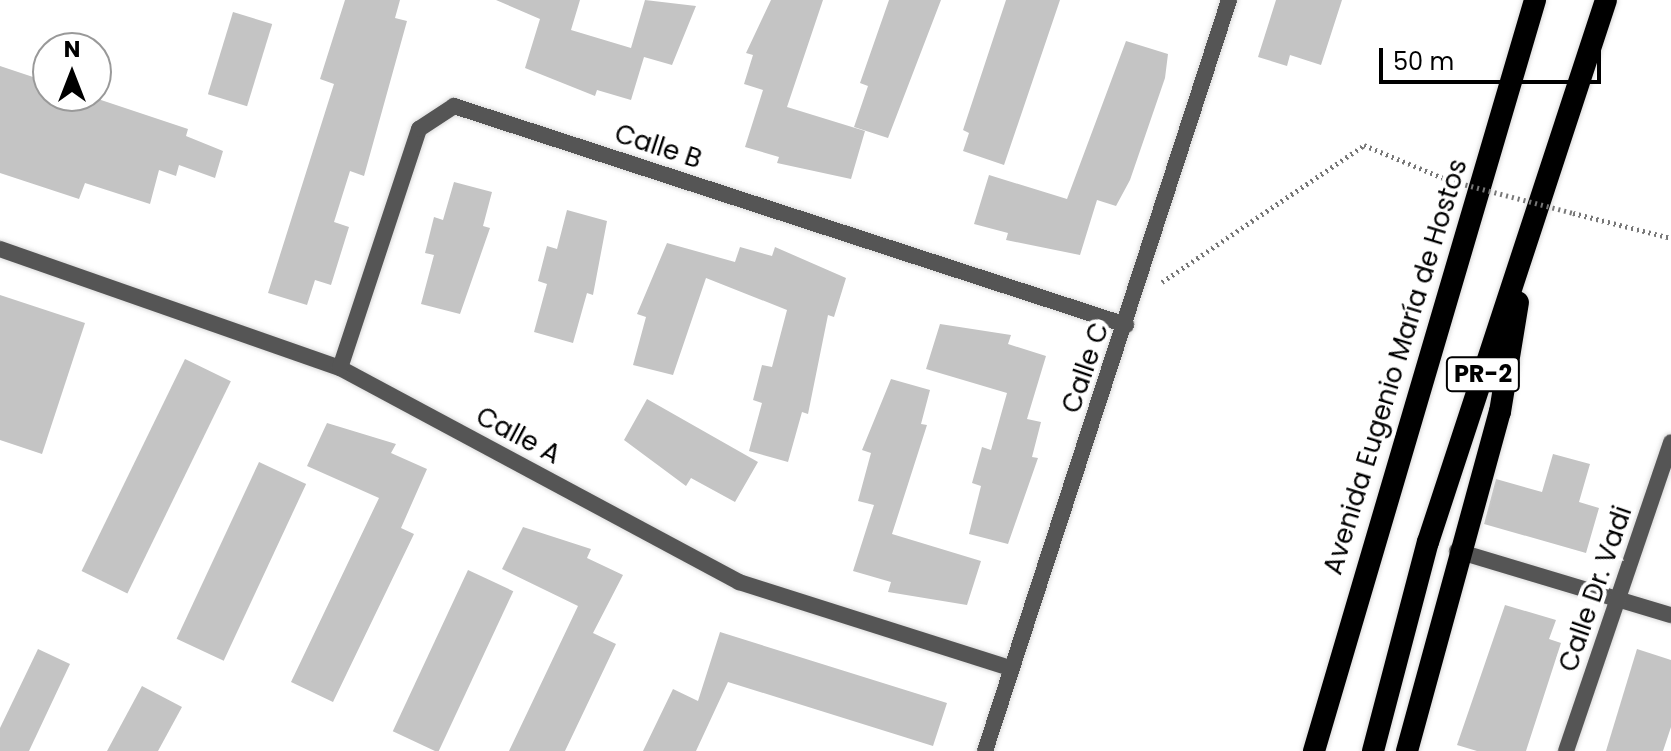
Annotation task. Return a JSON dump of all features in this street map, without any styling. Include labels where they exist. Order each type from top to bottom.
[{"type":"highway","name":"Avenida Eugenio María de Hostos","points":[[1314,751],[1535,0]]},
{"type":"highway","name":"PR-2","points":[[1373,751],[1428,542],[1606,0]]},
{"type":"highway","points":[[1407,751],[1457,551],[1500,412],[1530,231]]},
{"type":"street","name":"Calle C","points":[[985,751],[1126,325],[1229,0]]},
{"type":"street","name":"Calle B","points":[[340,368],[419,129],[454,106],[1126,325]]},
{"type":"street","name":"Calle A","points":[[0,249],[340,368],[739,582],[1010,668]]},
{"type":"street","name":"Calle Dr. Vadi","points":[[1566,751],[1671,442]]},
{"type":"street","points":[[1457,551],[1671,615]]},
{"type":"path","points":[[1133,302],[1364,145],[1448,180],[1671,238]]},
{"type":"building","points":[[345,0],[400,0],[395,18],[407,21],[364,176],[350,171],[334,222],[349,227],[331,285],[315,280],[307,305],[268,293],[334,84],[320,79]]},
{"type":"building","points":[[496,0],[580,0],[571,30],[631,48],[645,0],[696,6],[672,65],[644,57],[631,100],[597,90],[595,96],[525,68],[540,19]]},
{"type":"building","points":[[771,0],[823,0],[787,107],[865,131],[851,179],[777,163],[779,157],[745,147],[763,90],[744,84],[753,55],[746,53]]},
{"type":"building","points":[[889,0],[941,0],[888,138],[854,127],[868,86],[860,83]]},
{"type":"building","points":[[1006,0],[1060,0],[1004,165],[963,151],[969,133],[963,130]]},
{"type":"building","points":[[1276,0],[1342,0],[1321,65],[1290,55],[1287,66],[1258,57]]},
{"type":"building","points":[[233,12],[272,24],[247,106],[208,94]]},
{"type":"building","points":[[1126,41],[1168,54],[1165,78],[1130,180],[1116,206],[1097,200],[1080,255],[1006,240],[1008,233],[974,224],[989,175],[1067,199]]},
{"type":"building","points":[[0,66],[32,77],[32,112],[112,112],[112,104],[188,129],[186,136],[223,151],[215,178],[179,165],[176,176],[159,170],[150,204],[85,183],[79,199],[0,173]]},
{"type":"building","points":[[454,182],[492,192],[483,226],[490,228],[460,314],[421,304],[434,255],[425,253],[434,217],[443,220]]},
{"type":"building","points":[[567,210],[607,221],[593,295],[587,293],[573,343],[534,332],[547,284],[538,281],[547,246],[557,249]]},
{"type":"building","points":[[667,243],[735,262],[740,247],[772,256],[775,247],[846,278],[834,317],[828,315],[808,414],[802,412],[788,462],[749,451],[762,403],[753,400],[762,365],[772,367],[787,310],[706,278],[673,375],[633,365],[646,317],[637,314]]},
{"type":"building","points":[[0,295],[85,323],[42,454],[0,440]]},
{"type":"building","points":[[940,324],[1011,335],[1008,344],[1046,356],[1027,419],[1041,422],[1032,457],[1038,458],[1008,544],[969,534],[981,486],[972,483],[982,447],[991,450],[1007,393],[926,369]]},
{"type":"building","points":[[185,359],[231,381],[127,593],[82,571]]},
{"type":"building","points":[[891,379],[930,390],[921,424],[927,425],[892,534],[981,561],[967,605],[888,592],[891,582],[853,571],[874,505],[858,501],[871,453],[862,450]]},
{"type":"building","points":[[647,399],[758,462],[735,502],[691,478],[686,486],[624,440]]},
{"type":"building","points":[[327,423],[396,444],[391,453],[427,469],[401,528],[414,534],[333,702],[291,682],[379,498],[307,466]]},
{"type":"building","points":[[1553,454],[1590,464],[1579,502],[1599,508],[1586,553],[1484,524],[1496,479],[1542,492]]},
{"type":"building","points":[[259,462],[306,484],[224,661],[177,639]]},
{"type":"building","points":[[523,527],[591,549],[587,558],[623,575],[593,633],[616,644],[565,751],[509,751],[578,606],[502,569]]},
{"type":"building","points":[[468,570],[513,591],[439,751],[393,731]]},
{"type":"building","points":[[1505,605],[1556,620],[1549,639],[1561,643],[1526,751],[1477,751],[1457,745]]},
{"type":"building","points":[[720,632],[947,703],[933,746],[728,682],[696,751],[643,751],[673,689],[698,701]]},
{"type":"building","points":[[38,649],[70,664],[29,751],[0,751],[0,728]]},
{"type":"building","points":[[1637,649],[1671,660],[1671,727],[1663,751],[1606,751]]},
{"type":"building","points":[[142,686],[182,707],[158,751],[107,751]]}]
